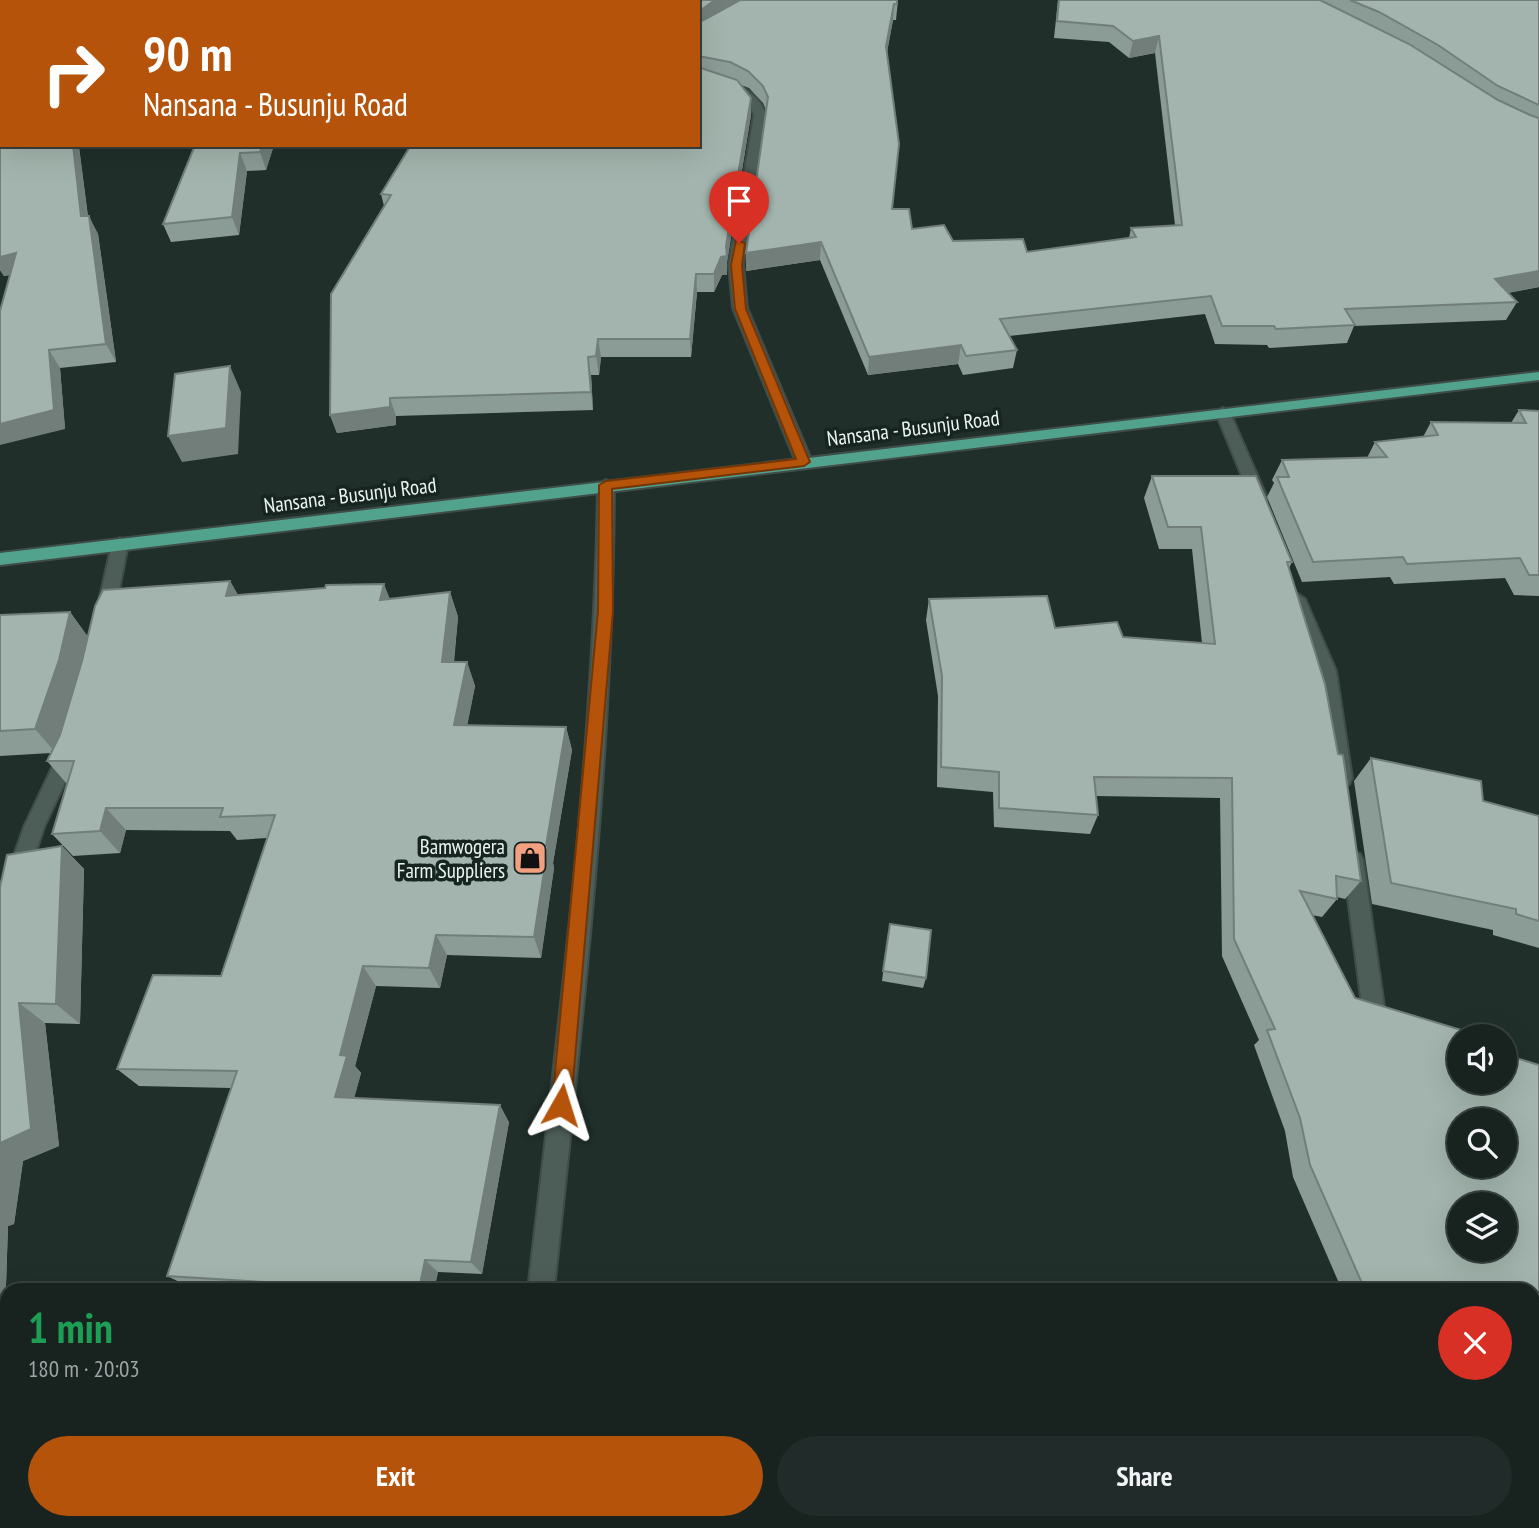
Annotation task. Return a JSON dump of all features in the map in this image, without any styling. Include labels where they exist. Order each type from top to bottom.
[{"type":"main road","name":"Nansana - Busunju Road","points":[[0,559],[1539,376]]},
{"type":"street","points":[[700,79],[746,92],[757,102],[760,115],[736,265],[740,309],[804,462]]},
{"type":"street","points":[[1223,412],[1264,509]]},
{"type":"street","points":[[542,1283],[573,999],[605,611],[606,485]]},
{"type":"street","points":[[100,635],[120,544]]},
{"type":"street","points":[[1292,586],[1327,671],[1345,800]]},
{"type":"street","points":[[0,927],[34,827],[67,758],[74,734]]},
{"type":"street","points":[[1350,840],[1374,1013]]},
{"type":"building","points":[[700,0],[715,0],[700,11]]},
{"type":"building","points":[[740,0],[897,0],[886,46],[899,144],[892,209],[909,209],[912,229],[944,225],[953,241],[1023,239],[1027,252],[1136,237],[1131,228],[1182,225],[1159,36],[1133,41],[1113,26],[1057,21],[1059,0],[1320,0],[1409,44],[1498,100],[1539,118],[1539,271],[1495,279],[1517,302],[1345,309],[1355,325],[1276,329],[1274,326],[1222,326],[1211,296],[1000,319],[1017,350],[966,356],[961,345],[869,357],[821,242],[746,253],[768,97],[763,86],[748,71],[730,62],[700,56],[700,22]]},
{"type":"building","points":[[1350,0],[1539,0],[1539,105],[1498,86],[1438,45],[1379,12]]},
{"type":"building","points":[[700,68],[737,80],[751,98],[726,246],[727,256],[721,257],[714,274],[696,274],[690,339],[598,339],[596,356],[588,357],[591,392],[390,398],[390,407],[330,415],[331,294],[391,195],[381,194],[410,147],[700,147]]},
{"type":"building","points":[[0,147],[73,147],[81,216],[89,216],[106,344],[49,350],[54,410],[0,424],[0,311],[16,253],[0,257]]},
{"type":"building","points":[[194,147],[261,147],[260,152],[240,153],[232,217],[163,224]]},
{"type":"building","points":[[230,366],[226,428],[168,436],[175,374]]},
{"type":"building","points":[[1519,410],[1539,411],[1539,575],[1529,575],[1520,558],[1407,564],[1403,557],[1313,562],[1277,477],[1289,477],[1282,460],[1387,457],[1375,442],[1438,435],[1431,422],[1526,423]]},
{"type":"building","points":[[1152,476],[1256,476],[1292,562],[1287,562],[1325,684],[1338,754],[1343,755],[1361,881],[1336,876],[1337,899],[1300,891],[1355,998],[1447,1026],[1447,1094],[1517,1094],[1517,1058],[1539,1065],[1539,1283],[1362,1283],[1310,1165],[1300,1118],[1267,1030],[1275,1029],[1234,939],[1232,778],[1094,777],[1098,815],[999,808],[999,772],[941,767],[942,676],[929,599],[1047,596],[1055,628],[1117,622],[1123,637],[1215,644],[1201,527],[1168,527]]},
{"type":"building","points":[[230,581],[226,596],[325,588],[326,585],[384,584],[380,600],[450,592],[442,662],[467,662],[454,725],[566,727],[534,937],[436,935],[429,968],[363,966],[340,1055],[347,1056],[335,1097],[500,1105],[471,1262],[425,1260],[420,1283],[262,1283],[167,1276],[237,1071],[117,1069],[153,975],[221,976],[275,815],[220,817],[223,808],[106,808],[100,831],[52,834],[74,761],[47,761],[60,735],[95,606],[103,590]]},
{"type":"building","points":[[70,612],[59,660],[35,729],[0,731],[0,615]]},
{"type":"building","points":[[1371,758],[1481,781],[1483,801],[1539,816],[1539,921],[1516,914],[1516,909],[1391,883]]},
{"type":"building","points":[[62,846],[56,1004],[19,1003],[31,1129],[0,1143],[0,887],[7,855]]},
{"type":"building","points":[[890,924],[931,930],[926,978],[883,971]]},
{"type":"place","name":"Bamwogera Farm Suppliers","points":[[530,858]]},
{"type":"route","points":[[561,1105],[573,999],[605,611],[606,485],[804,462],[740,309],[736,265],[739,243]]}]
